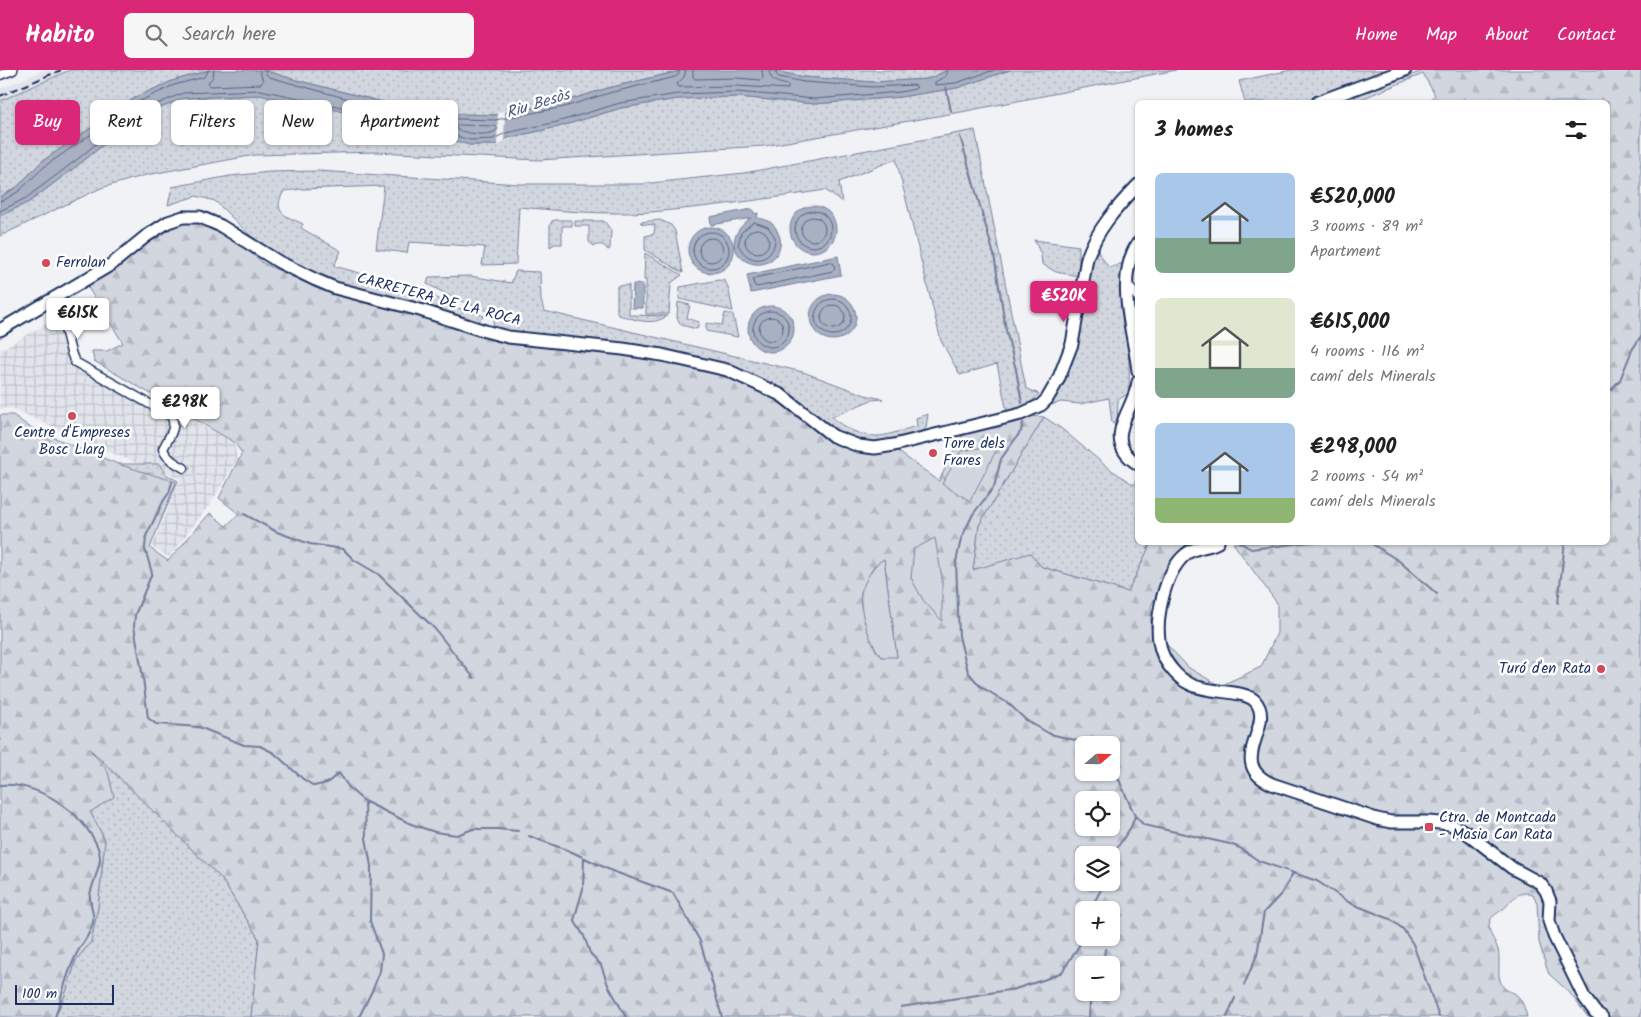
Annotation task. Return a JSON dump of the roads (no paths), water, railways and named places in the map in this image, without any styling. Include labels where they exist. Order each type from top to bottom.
[{"type":"street","points":[[0,75],[13,70]]},
{"type":"street","points":[[1323,100],[1405,70]]},
{"type":"street","name":"CARRETERA DE LA ROCA","points":[[0,330],[112,264],[168,222],[183,217],[200,217],[221,226],[279,262],[335,288],[390,301],[508,337],[642,352],[726,370],[781,395],[798,406],[828,432],[847,442],[867,447],[886,447],[1022,414],[1036,408],[1047,399],[1058,380],[1072,344],[1086,258],[1108,218],[1135,187]]},
{"type":"street","points":[[1134,258],[1126,281],[1135,348]]},
{"type":"street","points":[[1126,281],[1135,294]]},
{"type":"street","points":[[59,315],[64,325],[71,354],[75,362],[171,416],[174,424],[163,449],[170,459],[184,468]]},
{"type":"street","points":[[1135,392],[1121,428],[1120,436],[1124,451],[1135,461]]},
{"type":"street","points":[[1208,545],[1191,550],[1179,562],[1165,590],[1160,611],[1159,640],[1161,652],[1174,672],[1189,684],[1214,692],[1247,696],[1254,700],[1258,706],[1260,717],[1251,749],[1251,759],[1258,775],[1266,781],[1285,789],[1377,819],[1391,822],[1450,824],[1467,833],[1512,868],[1540,884],[1546,891],[1550,901],[1549,922],[1554,936],[1584,997],[1594,1012],[1602,1017]]},
{"type":"water","points":[[211,70],[263,70],[375,100],[342,100],[342,112],[332,109],[332,100],[285,100],[259,95],[183,98],[171,100],[171,103],[161,108],[161,100],[132,100],[172,81]]},
{"type":"water","points":[[684,70],[768,70],[804,77],[873,82],[928,79],[948,70],[1010,70],[957,88],[900,97],[815,104],[737,97],[678,99],[621,108],[558,127],[507,138],[495,145],[470,145],[458,142],[458,114],[495,115],[563,102],[608,88]]},
{"type":"water","points":[[90,128],[90,145],[103,145],[29,202],[0,216],[0,197],[17,187],[41,162],[66,145],[80,145],[80,135]]},
{"type":"water","points":[[809,206],[817,206],[826,210],[832,216],[836,229],[832,242],[826,248],[817,252],[809,252],[800,248],[794,242],[790,233],[790,225],[794,216],[800,210]]},
{"type":"water","points":[[752,209],[755,214],[758,213],[757,218],[764,219],[773,224],[779,236],[779,250],[768,262],[758,264],[749,262],[741,257],[735,249],[735,240],[739,229],[751,218],[711,225],[710,217]]},
{"type":"water","points":[[707,227],[715,227],[724,231],[730,237],[734,250],[730,263],[724,269],[715,273],[707,273],[698,269],[692,263],[688,254],[688,246],[692,237],[698,231]]},
{"type":"water","points":[[838,256],[841,275],[751,293],[747,275]]},
{"type":"water","points":[[633,284],[643,284],[643,308],[632,308]]},
{"type":"water","points":[[829,294],[837,294],[846,298],[852,304],[856,317],[852,330],[846,336],[837,340],[829,340],[820,336],[814,330],[810,321],[810,313],[814,304],[820,298]]},
{"type":"water","points":[[767,306],[775,306],[784,310],[790,316],[794,329],[790,342],[784,348],[775,352],[767,352],[758,348],[752,342],[748,333],[748,325],[752,316],[758,310]]},
{"type":"waterway","points":[[946,87],[951,111]]},
{"type":"waterway","points":[[960,136],[994,255],[1006,330],[1022,403]]},
{"type":"waterway","points":[[1610,391],[1620,380],[1632,350],[1641,336]]},
{"type":"waterway","points":[[1023,423],[1021,431],[1001,459],[994,487],[973,514],[961,539],[956,562],[959,636],[968,672],[980,686],[1009,704],[1026,720],[1050,734],[1075,740]]},
{"type":"waterway","points":[[172,482],[169,493],[146,536],[145,549],[152,573],[135,615],[134,626],[148,718],[156,724],[199,727],[244,745],[260,746],[274,753],[303,779],[314,786],[327,783],[339,773],[350,789],[365,802],[366,838],[371,866],[370,921],[382,954],[380,971],[359,1017]]},
{"type":"waterway","points":[[244,514],[277,532],[310,544],[343,549],[354,560],[378,574],[434,628],[474,678]]},
{"type":"waterway","points":[[1244,545],[1251,549],[1285,545]]},
{"type":"waterway","points":[[1374,545],[1399,561],[1437,594]]},
{"type":"waterway","points":[[1558,603],[1565,545]]},
{"type":"waterway","points":[[1120,781],[1135,816],[1144,825],[1230,844],[1240,848],[1259,861],[1317,881],[1350,903],[1390,919],[1403,929],[1413,944],[1439,1017]]},
{"type":"waterway","points":[[0,785],[25,787],[57,801],[81,822],[92,836],[99,851],[100,862],[90,895],[93,915],[92,927],[78,950],[55,1017]]},
{"type":"waterway","points":[[366,802],[411,824],[435,832],[457,835],[473,829],[518,831]]},
{"type":"waterway","points":[[1118,846],[1131,827],[1135,816]]},
{"type":"waterway","points":[[529,836],[572,852],[612,871],[673,893],[700,941],[722,1017]]},
{"type":"waterway","points":[[584,858],[583,889],[574,920],[584,936],[590,953],[601,965],[608,985],[626,1017]]},
{"type":"waterway","points":[[1244,985],[1257,955],[1264,912],[1282,893],[1293,873]]},
{"type":"waterway","points":[[1095,901],[1100,891]]},
{"type":"waterway","points":[[901,1007],[1015,989],[1046,979],[1062,972],[1079,946]]},
{"type":"waterway","points":[[1104,956],[1105,949]]},
{"type":"waterway","points":[[1227,1017],[1235,998]]},
{"type":"waterway","points":[[1089,1017],[1090,1001]]},
{"type":"railway","points":[[0,96],[61,70]]},
{"type":"place","name":"Ferrolan","points":[[46,263]]},
{"type":"place","name":"Centre d'Empreses Bosc Llarg","points":[[72,416]]},
{"type":"place","name":"Torre dels Frares","points":[[933,453]]},
{"type":"place","name":"Turó d'en Rata","points":[[1601,669]]},
{"type":"place","name":"Ctra. de Montcada - Masia Can Rata","points":[[1429,827]]},
{"type":"water label","name":"Riu Besòs","points":[[538,104]]}]
